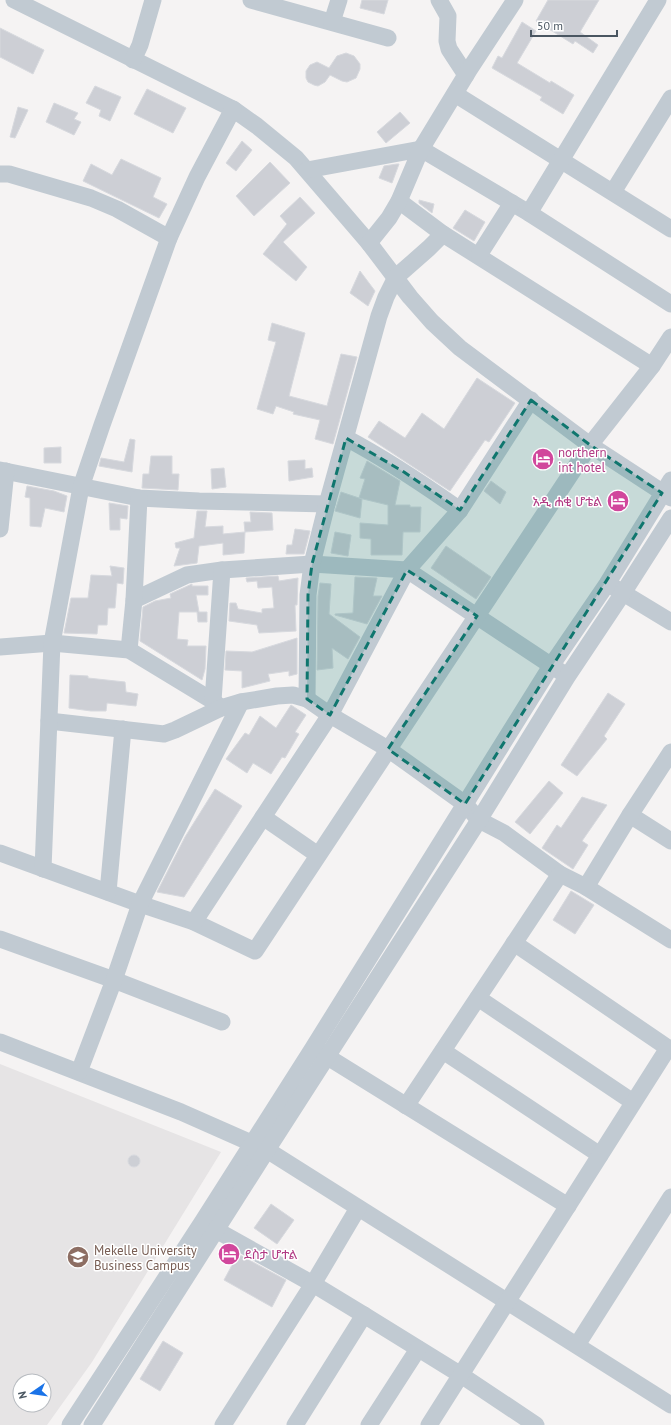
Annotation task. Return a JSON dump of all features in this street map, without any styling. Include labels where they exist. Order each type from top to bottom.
[{"type":"street","points":[[14,0],[234,109],[257,126],[296,158],[307,170],[369,243],[410,297],[432,322],[460,348],[590,445],[668,490],[607,584],[551,666],[398,911],[267,1150],[210,1226],[71,1425]]},
{"type":"street","points":[[133,60],[140,45],[153,0]]},
{"type":"street","points":[[251,0],[273,3],[388,38]]},
{"type":"street","points":[[332,22],[338,0]]},
{"type":"street","points":[[439,0],[448,16],[447,41],[449,49],[466,75]]},
{"type":"street","points":[[369,243],[389,218],[422,150],[466,75],[515,0]]},
{"type":"street","points":[[529,213],[658,0]]},
{"type":"street","points":[[455,94],[613,192],[670,225]]},
{"type":"street","points":[[613,192],[671,98]]},
{"type":"street","points":[[43,869],[52,643],[81,487],[169,238],[197,177],[234,109]]},
{"type":"street","points":[[307,170],[422,150],[529,213],[671,304]]},
{"type":"street","points":[[0,174],[9,174],[91,198],[117,209],[169,238]]},
{"type":"street","points":[[399,200],[443,234],[479,255],[652,366]]},
{"type":"street","points":[[479,255],[512,203]]},
{"type":"street","points":[[306,699],[308,595],[312,564],[379,316],[396,277],[443,234]]},
{"type":"street","points":[[0,853],[194,922],[255,951],[590,445],[652,366],[671,337]]},
{"type":"street","points":[[194,922],[330,715],[407,570],[460,510],[531,400]]},
{"type":"street","points":[[346,438],[376,454],[460,510]]},
{"type":"street","points":[[0,529],[3,470],[140,498],[328,504]]},
{"type":"street","points":[[129,650],[134,600],[140,498]]},
{"type":"street","points":[[92,1425],[210,1226],[251,1144],[414,923],[567,676],[671,518]]},
{"type":"street","points":[[134,600],[187,575],[222,570],[312,564],[407,570],[567,676]]},
{"type":"street","points":[[217,704],[222,570]]},
{"type":"street","points":[[607,584],[671,622]]},
{"type":"street","points":[[0,647],[52,643],[129,650],[217,704]]},
{"type":"street","points":[[49,721],[164,734],[175,730],[217,704],[294,695],[306,699],[388,750],[465,804],[479,820],[504,832],[560,874],[586,887],[671,940]]},
{"type":"street","points":[[79,1072],[114,980],[140,904],[242,702]]},
{"type":"street","points":[[108,892],[123,729]]},
{"type":"street","points":[[586,887],[630,815],[669,760]]},
{"type":"street","points":[[630,815],[671,840]]},
{"type":"street","points":[[263,817],[318,855]]},
{"type":"street","points":[[406,1106],[560,874]]},
{"type":"street","points":[[398,911],[414,923]]},
{"type":"street","points":[[0,939],[114,980],[222,1022]]},
{"type":"street","points":[[429,1425],[633,1102],[669,1049],[514,943]]},
{"type":"street","points":[[478,998],[633,1102]]},
{"type":"street","points":[[0,1042],[181,1112],[267,1150],[507,1302],[670,1402]]},
{"type":"street","points":[[443,1051],[600,1156]]},
{"type":"street","points":[[320,1052],[568,1206]]},
{"type":"street","points":[[577,1345],[671,1198]]},
{"type":"street","points":[[223,1425],[313,1284],[358,1208]]},
{"type":"street","points":[[210,1226],[364,1314],[461,1375],[536,1425]]},
{"type":"street","points":[[295,1425],[364,1314]]},
{"type":"street","points":[[369,1425],[418,1349]]},
{"type":"highlighted area","points":[[531,400],[590,445],[662,493],[465,804],[388,749],[477,616],[407,570],[330,715],[307,699],[308,595],[312,564],[346,438],[404,472],[460,510]]},
{"type":"shaded area","name":"Mekelle University Business Campus","points":[[0,1064],[221,1152],[92,1362],[47,1425],[0,1425]]},
{"type":"building","points":[[362,0],[388,0],[384,14],[360,8]]},
{"type":"building","points":[[548,0],[599,0],[580,32],[598,45],[593,53],[575,41],[573,44],[536,21]]},
{"type":"building","points":[[522,22],[536,31],[517,63],[550,83],[551,81],[574,95],[563,114],[540,100],[542,97],[492,68],[498,56],[502,58]]},
{"type":"building","points":[[0,28],[44,50],[33,74],[0,57]]},
{"type":"building","points":[[346,53],[354,56],[360,64],[360,69],[356,78],[347,82],[330,75],[325,82],[318,86],[308,82],[306,78],[306,71],[310,65],[317,62],[329,68],[337,56]]},
{"type":"building","points":[[95,86],[121,97],[110,121],[99,116],[101,110],[86,103]]},
{"type":"building","points":[[147,89],[186,108],[173,133],[134,114]]},
{"type":"building","points":[[54,103],[78,113],[74,119],[81,122],[74,135],[46,122]]},
{"type":"building","points":[[18,107],[28,110],[15,138],[10,137]]},
{"type":"building","points":[[400,112],[410,123],[386,143],[377,132]]},
{"type":"building","points":[[242,141],[252,150],[236,171],[226,163]]},
{"type":"building","points":[[121,159],[161,178],[153,197],[167,204],[159,218],[83,181],[91,164],[112,175]]},
{"type":"building","points":[[270,162],[290,183],[254,216],[236,196]]},
{"type":"building","points":[[399,164],[392,183],[379,178],[384,166]]},
{"type":"building","points":[[300,197],[315,213],[283,242],[307,267],[296,281],[263,254],[287,224],[280,216]]},
{"type":"building","points":[[419,200],[434,204],[432,213],[419,203]]},
{"type":"building","points":[[465,210],[485,222],[474,241],[453,228]]},
{"type":"building","points":[[360,271],[375,291],[368,306],[350,293]]},
{"type":"building","points":[[272,323],[305,333],[289,396],[327,406],[341,354],[357,357],[333,444],[315,439],[320,420],[293,414],[294,412],[276,406],[273,414],[257,409],[276,342],[268,340]]},
{"type":"building","points":[[477,378],[515,403],[489,442],[485,440],[450,491],[368,437],[379,421],[405,438],[422,413],[444,429]]},
{"type":"building","points":[[130,439],[135,440],[132,472],[99,466],[101,458],[124,462]]},
{"type":"building","points":[[61,447],[61,463],[44,463],[44,448]]},
{"type":"building","points":[[151,456],[172,456],[172,474],[179,474],[178,490],[142,488],[143,474],[149,474]]},
{"type":"building","points":[[305,460],[305,469],[312,468],[313,477],[289,481],[288,461]]},
{"type":"building","points":[[367,461],[400,481],[395,505],[421,507],[420,532],[403,532],[402,555],[371,555],[371,539],[360,538],[360,523],[388,525],[388,505],[359,498],[365,479],[360,478]]},
{"type":"building","points":[[224,468],[226,487],[212,489],[211,469]]},
{"type":"building","points":[[491,481],[506,492],[500,504],[484,491]]},
{"type":"building","points":[[27,486],[54,491],[67,496],[64,512],[45,508],[41,527],[30,526],[30,498],[25,497]]},
{"type":"building","points":[[341,492],[362,499],[360,518],[335,511]]},
{"type":"building","points":[[109,503],[128,506],[127,519],[120,518],[120,530],[110,530]]},
{"type":"building","points":[[197,511],[207,511],[205,527],[223,526],[223,534],[245,532],[244,553],[223,555],[223,543],[199,546],[197,563],[174,566],[180,548],[176,548],[175,543],[194,538]]},
{"type":"building","points":[[250,512],[272,513],[273,530],[245,532],[244,522],[251,522]]},
{"type":"building","points":[[295,529],[310,531],[304,554],[286,554],[287,545],[292,545]]},
{"type":"building","points":[[335,532],[351,535],[348,556],[331,553]]},
{"type":"building","points":[[446,546],[491,577],[476,599],[431,568]]},
{"type":"building","points":[[110,566],[124,568],[123,584],[117,583],[115,608],[108,608],[107,625],[98,625],[97,634],[64,633],[71,598],[88,598],[91,575],[112,576]]},
{"type":"building","points":[[278,576],[279,581],[298,578],[297,605],[295,605],[296,631],[259,633],[257,625],[229,621],[230,603],[236,603],[238,609],[262,613],[262,609],[274,608],[272,587],[258,588],[257,581],[247,582],[246,578]]},
{"type":"building","points":[[355,577],[377,578],[373,596],[382,596],[367,624],[335,615],[353,613]]},
{"type":"building","points":[[320,583],[331,584],[329,614],[360,637],[348,659],[332,648],[333,668],[317,670],[318,596]]},
{"type":"building","points":[[192,584],[192,586],[208,586],[208,595],[196,595],[199,612],[207,612],[207,622],[198,622],[197,612],[179,612],[177,639],[188,640],[187,646],[206,646],[205,669],[202,680],[140,641],[143,607],[155,601],[171,598],[170,594]]},
{"type":"building","points":[[297,638],[297,674],[289,676],[289,671],[268,674],[270,681],[242,688],[242,671],[225,670],[226,651],[252,652]]},
{"type":"building","points":[[70,675],[88,676],[88,678],[125,682],[126,692],[138,694],[136,706],[107,703],[106,711],[91,711],[69,708]]},
{"type":"building","points":[[608,693],[625,704],[604,736],[607,739],[577,776],[561,765]]},
{"type":"building","points":[[291,705],[306,715],[295,732],[299,734],[285,758],[282,757],[271,774],[253,763],[247,773],[226,759],[245,733],[249,735],[260,716],[276,728]]},
{"type":"building","points":[[549,781],[563,793],[530,834],[515,822]]},
{"type":"building","points":[[215,789],[242,806],[184,897],[157,892],[185,837]]},
{"type":"building","points":[[582,797],[607,805],[582,841],[588,845],[573,869],[542,848],[557,825],[561,828]]},
{"type":"building","points":[[571,891],[594,905],[575,934],[553,920]]},
{"type":"building","points":[[132,1155],[136,1155],[140,1161],[136,1167],[132,1167],[128,1163],[128,1159]]},
{"type":"building","points":[[271,1204],[294,1220],[277,1244],[254,1228]]},
{"type":"building","points":[[238,1254],[286,1280],[272,1307],[224,1280]]},
{"type":"building","points":[[163,1341],[183,1353],[160,1391],[140,1379]]},
{"type":"place","name":"northern int hotel","points":[[543,459]]},
{"type":"place","name":"አዲ ሐቂ ሆቴል","points":[[618,501]]},
{"type":"place","name":"ደስታ ሆተል","points":[[229,1254]]},
{"type":"place","name":"Mekelle University Business Campus","points":[[78,1257]]}]
